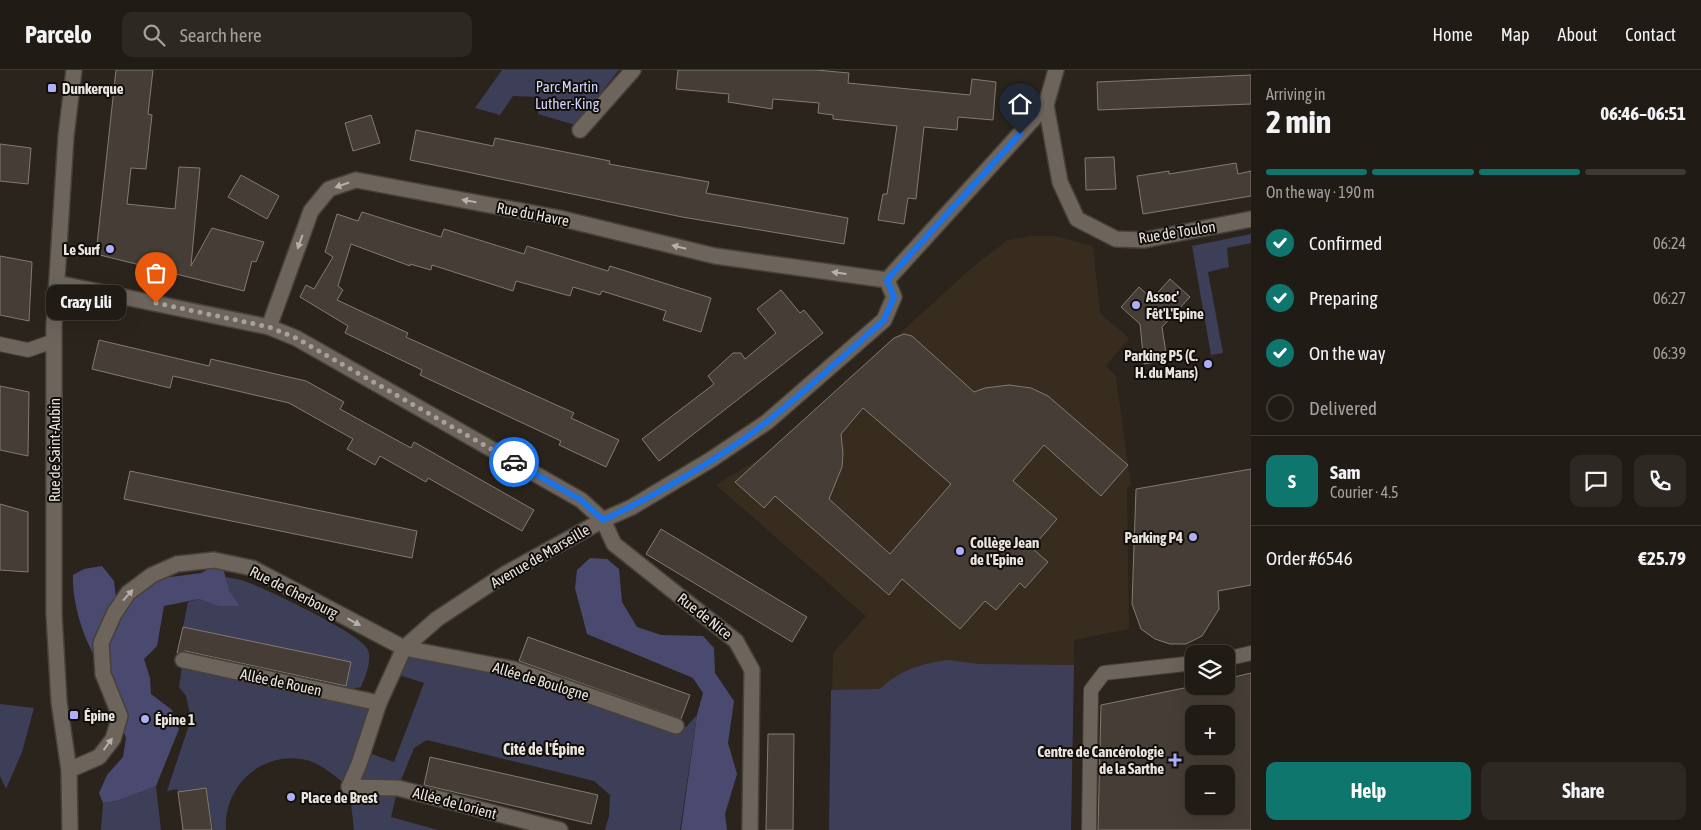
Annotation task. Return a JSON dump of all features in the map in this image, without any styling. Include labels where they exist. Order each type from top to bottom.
[{"type":"street","name":"Rue de Saint-Aubin","points":[[70,830],[69,770],[59,702],[54,614],[54,341],[66,136],[74,70]]},
{"type":"street","points":[[580,130],[632,70]]},
{"type":"street","points":[[887,280],[1046,105],[1056,70]]},
{"type":"street","name":"Rue de Toulon","points":[[1046,105],[1060,182],[1077,219],[1116,239],[1144,240],[1251,219]]},
{"type":"street","name":"Rue du Havre","points":[[269,327],[311,211],[330,190],[356,180],[560,218],[715,256],[887,280]]},
{"type":"street","name":"Avenue de Marseille","points":[[349,787],[359,764],[379,703],[404,648],[437,619],[498,579],[603,520],[632,507],[712,459],[767,422],[884,320],[894,297],[887,280]]},
{"type":"street","points":[[58,283],[269,327],[296,338],[581,500],[603,520]]},
{"type":"street","name":"Rue de Nice","points":[[603,520],[614,544],[736,640],[752,670],[750,830]]},
{"type":"street","name":"Rue de Cherbourg","points":[[69,770],[99,757],[113,739],[120,716],[103,674],[102,664],[102,643],[114,614],[128,593],[152,575],[177,564],[214,560],[252,568],[404,648]]},
{"type":"street","name":"Allée de Boulogne","points":[[404,648],[513,669],[676,726]]},
{"type":"street","name":"Allée de Rouen","points":[[183,660],[379,703]]},
{"type":"street","name":"Allée de Lorient","points":[[349,787],[398,788],[560,830]]},
{"type":"lane","points":[[0,344],[28,350],[54,341]]},
{"type":"lane","points":[[1235,657],[1251,653]]},
{"type":"lane","points":[[1089,830],[1091,690],[1104,673],[1185,664]]},
{"type":"shaded area","name":"Collège Jean de l'Epine","points":[[1031,236],[1055,236],[1093,246],[1100,313],[1129,338],[1106,366],[1119,379],[1116,379],[1131,486],[1127,487],[1129,629],[1074,640],[1071,830],[829,830],[833,653],[866,616],[716,485],[768,453],[975,265],[1008,240]]},
{"type":"shaded area","points":[[590,558],[607,559],[619,569],[622,602],[637,627],[661,635],[703,636],[714,648],[715,673],[734,701],[728,743],[737,774],[725,814],[727,830],[681,830],[697,715],[703,693],[693,678],[587,634],[575,588],[577,570]]},
{"type":"shaded area","points":[[102,566],[114,581],[116,598],[152,575],[171,577],[201,573],[213,567],[223,568],[229,590],[240,606],[219,606],[199,599],[164,606],[157,646],[144,659],[150,678],[151,694],[172,710],[179,729],[156,786],[117,801],[103,803],[99,793],[107,775],[123,757],[126,738],[96,658],[82,629],[73,585],[73,575],[84,569]]},
{"type":"green space","name":"Parc Martin Luther-King","points":[[502,70],[619,70],[575,125],[538,114],[541,97],[513,96],[500,115],[475,108]]},
{"type":"green space","points":[[1251,234],[1251,243],[1227,248],[1229,267],[1208,272],[1223,353],[1211,355],[1192,246]]},
{"type":"green space","points":[[224,577],[244,581],[292,602],[332,623],[362,643],[368,650],[369,659],[368,669],[361,687],[345,690],[350,662],[183,627],[188,602],[199,599],[219,605],[240,606],[229,590]]},
{"type":"green space","points":[[404,648],[513,669],[676,726],[686,727],[697,715],[680,830],[605,830],[609,816],[610,795],[594,781],[427,740],[414,748],[398,788],[391,817],[438,830],[354,830],[349,787],[315,763],[293,758],[277,760],[263,765],[250,773],[239,785],[232,798],[227,813],[226,830],[213,830],[206,788],[178,792],[177,789],[167,791],[191,719],[186,696],[179,687],[183,660],[379,703],[363,751],[394,762],[424,683],[393,673]]},
{"type":"green space","points":[[949,660],[978,664],[1074,665],[1071,830],[829,830],[831,690],[880,689],[895,677],[912,668]]},
{"type":"green space","points":[[0,704],[34,708],[22,752],[6,789],[0,776]]},
{"type":"green space","points":[[156,786],[161,830],[101,830],[103,803],[117,801]]},
{"type":"building","points":[[116,70],[153,70],[148,114],[152,115],[146,169],[131,168],[127,204],[175,209],[179,167],[200,168],[191,266],[212,228],[264,242],[256,262],[252,261],[244,291],[96,254]]},
{"type":"building","points":[[678,70],[816,70],[849,73],[848,83],[970,95],[972,79],[996,82],[993,120],[958,117],[957,130],[924,127],[916,199],[908,198],[904,224],[878,220],[883,194],[887,194],[897,126],[833,119],[833,115],[818,113],[819,103],[773,99],[772,109],[728,102],[729,94],[676,89]]},
{"type":"building","points":[[1251,75],[1251,104],[1098,110],[1097,82]]},
{"type":"building","points":[[371,115],[380,143],[353,151],[345,123]]},
{"type":"building","points":[[416,130],[493,146],[495,138],[610,161],[609,164],[709,182],[706,193],[848,218],[844,244],[682,217],[410,160]]},
{"type":"building","points":[[0,144],[31,148],[28,184],[0,181]]},
{"type":"building","points":[[1114,157],[1116,189],[1086,190],[1085,158]]},
{"type":"building","points":[[1236,163],[1238,174],[1251,171],[1251,196],[1143,214],[1137,176],[1169,171],[1169,174]]},
{"type":"building","points":[[241,175],[279,196],[267,219],[228,197]]},
{"type":"building","points":[[362,212],[441,237],[444,229],[524,254],[527,246],[608,271],[610,266],[711,298],[701,332],[663,320],[666,311],[602,291],[600,295],[573,287],[570,296],[516,281],[513,291],[432,265],[431,270],[410,264],[410,266],[351,244],[338,286],[343,290],[337,300],[408,333],[406,337],[574,413],[571,418],[619,440],[606,467],[559,445],[561,441],[420,375],[422,370],[345,333],[348,326],[300,297],[306,285],[314,289],[333,257],[325,252],[337,214],[358,221]]},
{"type":"building","points":[[0,256],[32,262],[29,321],[0,315]]},
{"type":"building","points":[[1170,279],[1190,297],[1162,327],[1167,360],[1144,364],[1140,324],[1121,307],[1139,287],[1152,299]]},
{"type":"building","points":[[781,290],[800,313],[804,310],[823,333],[659,461],[642,439],[714,384],[708,376],[733,353],[741,353],[745,359],[776,333],[757,309]]},
{"type":"building","points":[[904,334],[912,336],[974,392],[985,388],[1009,385],[1031,388],[1048,396],[1128,465],[1101,496],[1044,445],[1013,481],[1057,519],[1032,548],[1048,562],[1025,588],[1020,583],[996,610],[985,601],[960,629],[902,579],[889,595],[775,496],[764,508],[735,482],[894,338]],"holes":[[[863,408],[951,484],[890,554],[829,499],[842,467],[841,434]]]},
{"type":"building","points":[[99,340],[209,366],[211,359],[306,381],[344,402],[340,409],[411,448],[414,442],[534,510],[522,531],[428,478],[426,482],[380,456],[375,465],[347,449],[353,439],[289,403],[173,376],[170,388],[92,369]]},
{"type":"building","points":[[0,386],[29,392],[28,456],[0,450]]},
{"type":"building","name":"Parking P4","points":[[1251,469],[1251,585],[1218,591],[1219,609],[1202,636],[1186,644],[1170,644],[1155,639],[1141,629],[1132,604],[1136,489]]},
{"type":"building","points":[[130,471],[417,531],[412,558],[124,499]]},
{"type":"building","points":[[0,504],[28,512],[28,572],[0,570]]},
{"type":"building","points":[[661,529],[807,617],[792,642],[646,554]]},
{"type":"building","points":[[183,627],[351,662],[346,686],[185,651],[177,653]]},
{"type":"building","points":[[528,637],[690,695],[681,719],[519,661]]},
{"type":"building","name":"Centre de Cancérologie de la Sarthe","points":[[1251,673],[1251,830],[1098,830],[1101,705],[1185,688],[1185,695],[1235,695],[1235,677]]},
{"type":"building","points":[[768,734],[794,734],[793,830],[766,830]]},
{"type":"building","points":[[430,757],[598,795],[591,824],[424,785]]},
{"type":"building","points":[[206,788],[212,830],[183,830],[178,792]]},
{"type":"way so far","points":[[156,303],[269,327],[296,338],[514,462]]},
{"type":"place","name":"Dunkerque","points":[[52,88]]},
{"type":"place","name":"Le Surf","points":[[110,249]]},
{"type":"place","name":"Crazy Lili","points":[[156,303]]},
{"type":"place","name":"Assoc' Fêt'L'Epine","points":[[1136,305]]},
{"type":"place","name":"Parking P5 (C. H. du Mans)","points":[[1208,364]]},
{"type":"place","name":"Parking P4","points":[[1193,537]]},
{"type":"place","name":"Collège Jean de l'Epine","points":[[960,551]]},
{"type":"place","name":"Épine","points":[[74,715]]},
{"type":"place","name":"Épine 1","points":[[145,719]]},
{"type":"place","name":"Centre de Cancérologie de la Sarthe","points":[[1175,760]]},
{"type":"place","name":"Place de Brest","points":[[291,797]]},
{"type":"district","name":"Cité de l'Épine","points":[[544,749]]},
{"type":"route","points":[[514,462],[581,500],[603,520],[632,507],[712,459],[767,422],[884,320],[894,297],[887,280],[1020,134]]}]
